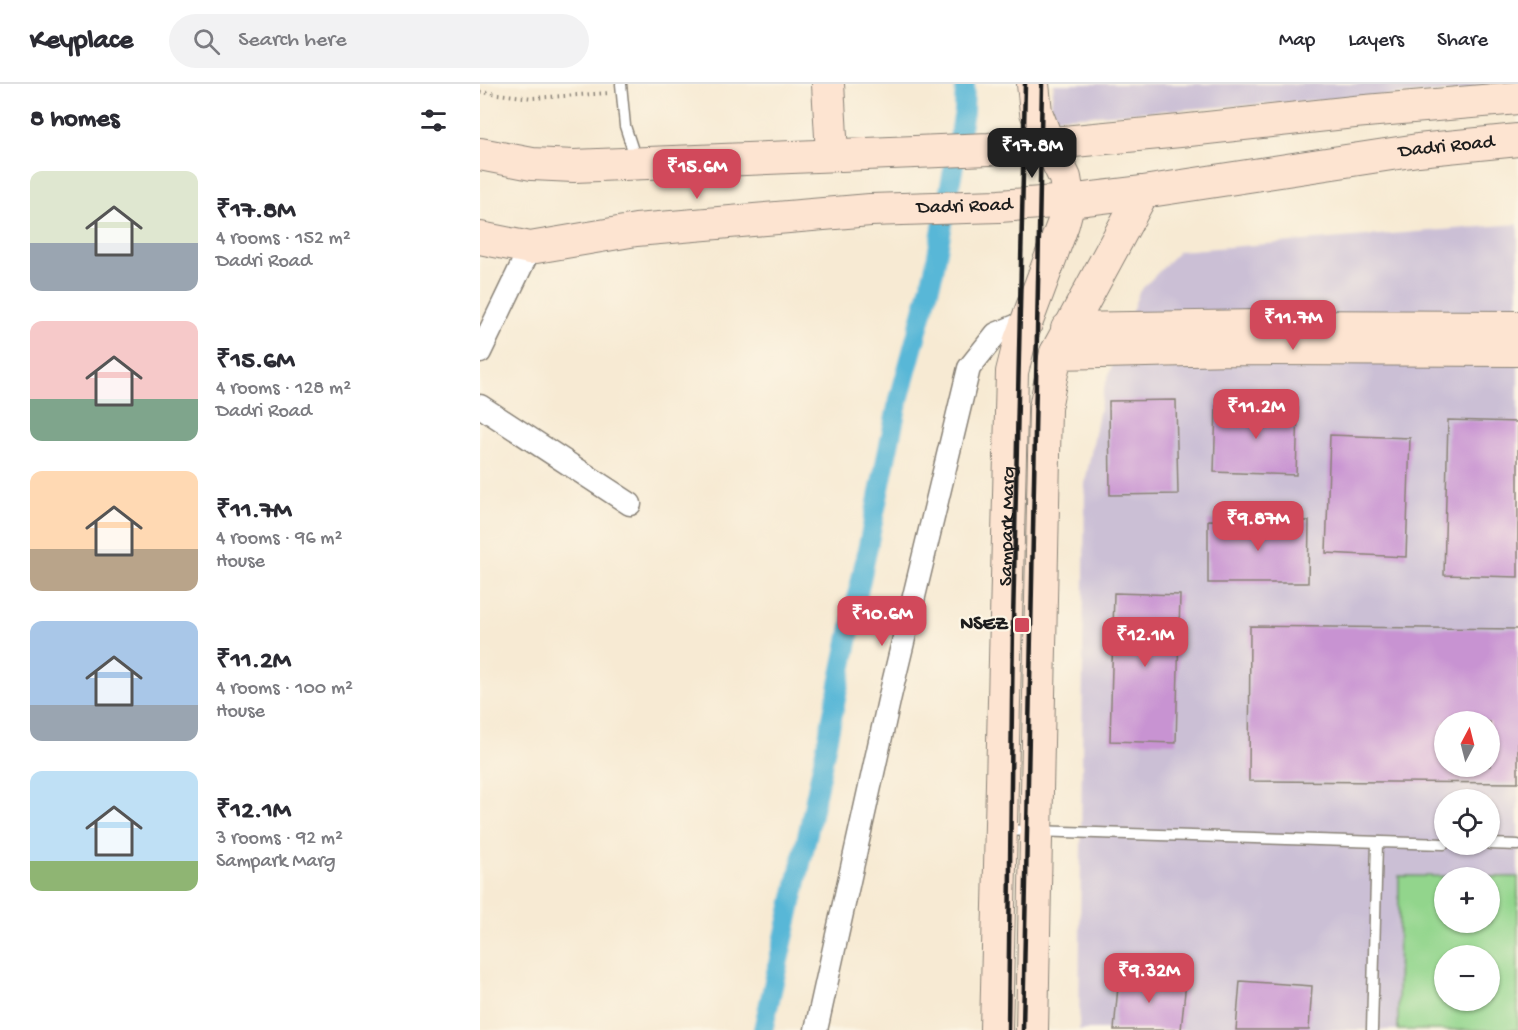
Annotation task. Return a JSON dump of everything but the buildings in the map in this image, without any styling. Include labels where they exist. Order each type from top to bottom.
[{"type":"street","points":[[828,84],[832,154]]},
{"type":"street","name":"Sampark Marg","points":[[996,1030],[1012,372],[1020,340],[1063,224],[1069,201],[1065,178],[1036,112],[1033,84]]},
{"type":"street","points":[[480,154],[532,164],[574,166],[871,152],[989,149],[1180,131],[1354,111],[1518,98]]},
{"type":"street","name":"Dadri Road","points":[[480,238],[530,248],[636,230],[870,210],[999,206],[1069,201],[1418,150],[1518,140]]},
{"type":"street","name":"Sampark Marg","points":[[1032,1030],[1045,408],[1061,341],[1143,192]]},
{"type":"street","points":[[480,352],[530,248]]},
{"type":"street","points":[[816,1030],[890,696],[969,368],[996,334],[1028,321]]},
{"type":"street","points":[[1061,341],[1261,326],[1518,327]]},
{"type":"street","points":[[1061,341],[1246,349],[1518,350]]},
{"type":"street","points":[[480,406],[630,504]]},
{"type":"lane","points":[[622,88],[625,126],[637,163]]},
{"type":"lane","points":[[1001,830],[1434,844]]},
{"type":"lane","points":[[1372,1030],[1377,843]]},
{"type":"lane","points":[[1500,844],[1518,844]]},
{"type":"path","points":[[480,92],[533,98],[622,88]]},
{"type":"shaded area","points":[[1054,84],[1518,84],[1518,87],[1049,118]]},
{"type":"shaded area","points":[[1518,224],[1518,1030],[1079,1030],[1085,483],[1104,388],[1139,292],[1179,251]]},
{"type":"green space","points":[[1399,876],[1434,876],[1434,933],[1500,933],[1500,877],[1518,877],[1518,1030],[1398,1030]]},
{"type":"waterway","points":[[763,1030],[809,828],[897,407],[934,271],[964,112],[965,84]]},
{"type":"railway","points":[[1008,1030],[1013,622],[1025,84]]},
{"type":"railway","points":[[1023,1030],[1042,84]]},
{"type":"place","name":"NSEZ","points":[[1022,625]]}]
